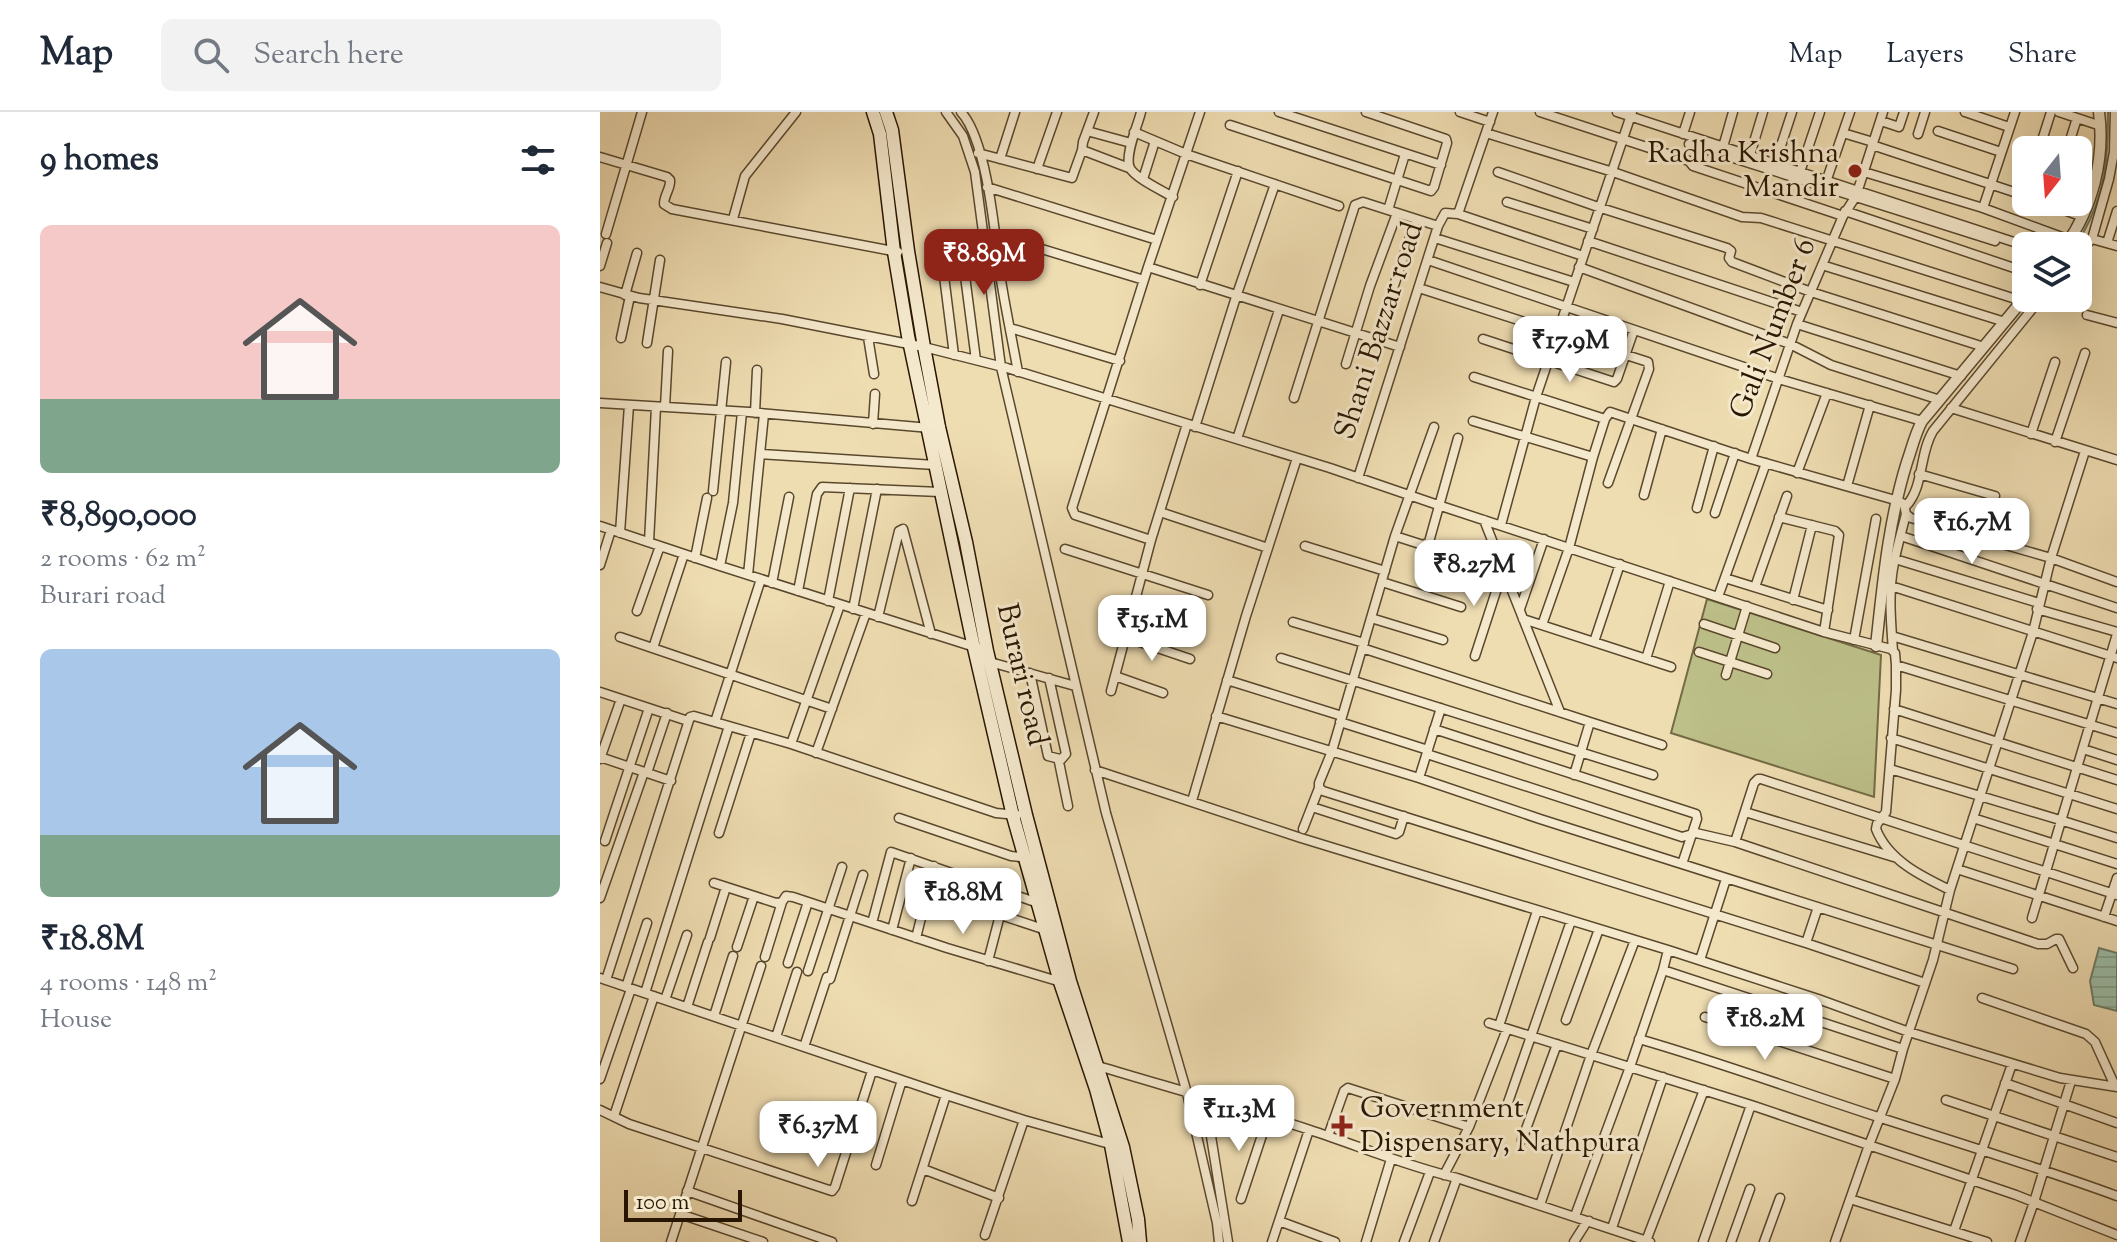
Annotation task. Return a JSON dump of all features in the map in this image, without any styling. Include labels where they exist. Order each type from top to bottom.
[{"type":"main road","name":"Burari road","points":[[873,112],[924,347],[940,492],[983,653],[1020,815],[1065,981]]},
{"type":"main road","name":"Burari road","points":[[886,112],[892,130],[910,345],[966,542],[983,653],[1020,815]]},
{"type":"main road","name":"Burari road","points":[[1032,858],[1046,930],[1117,1146],[1138,1219],[1140,1242]]},
{"type":"main road","name":"Burari road","points":[[1117,1146],[1129,1242]]},
{"type":"street","points":[[600,266],[642,114],[630,112]]},
{"type":"street","points":[[733,219],[745,176],[796,112]]},
{"type":"street","points":[[946,112],[963,136],[975,172],[1010,370],[1095,770],[1114,842],[1196,1096],[1228,1242]]},
{"type":"street","points":[[961,112],[970,126],[980,154],[987,187],[1010,328],[1010,370]]},
{"type":"street","points":[[1000,159],[1015,112]]},
{"type":"street","points":[[1037,169],[1057,112]]},
{"type":"street","points":[[969,151],[1072,178],[1094,112]]},
{"type":"street","points":[[1129,168],[1131,143],[1141,112]]},
{"type":"street","points":[[1151,540],[1075,515],[1072,510],[1200,112]]},
{"type":"street","points":[[1279,112],[1441,165]]},
{"type":"street","points":[[1230,125],[1431,191],[1441,165],[1446,139],[1366,112]]},
{"type":"street","points":[[1460,112],[1492,117],[1458,214],[1583,256]]},
{"type":"street","points":[[1540,112],[1689,161],[1693,166],[2012,268]]},
{"type":"street","points":[[1617,112],[1632,114],[1683,134],[1827,179],[1857,193],[2012,243]]},
{"type":"street","points":[[1683,134],[1690,112]]},
{"type":"street","points":[[1723,147],[1733,112]]},
{"type":"street","points":[[1750,155],[1763,112]]},
{"type":"street","points":[[1775,164],[1792,112]]},
{"type":"street","points":[[1800,172],[1820,112]]},
{"type":"street","points":[[1827,179],[1850,112]]},
{"type":"street","points":[[1882,116],[1899,127],[1904,112]]},
{"type":"street","points":[[1918,134],[1925,112]]},
{"type":"street","points":[[1965,112],[2009,127]]},
{"type":"street","points":[[1971,227],[1991,185],[2015,112]]},
{"type":"street","points":[[2043,136],[2051,112]]},
{"type":"street","points":[[2059,112],[2101,126]]},
{"type":"street","points":[[2074,232],[2083,217],[2097,171],[2101,126],[2099,112]]},
{"type":"street","points":[[2115,112],[2113,173],[2092,239],[2112,244],[2117,211]]},
{"type":"street","points":[[1501,525],[1536,397],[1632,114]]},
{"type":"street","name":"Gali Number 6","points":[[1751,459],[1797,324],[1844,214],[1857,193],[1882,116]]},
{"type":"street","points":[[2071,136],[2077,118]]},
{"type":"street","points":[[1087,131],[1131,143]]},
{"type":"street","points":[[1938,131],[2001,152]]},
{"type":"street","points":[[1134,132],[1186,154],[1339,206]]},
{"type":"street","points":[[1486,133],[1613,172],[1742,217],[1761,218],[2012,295]]},
{"type":"street","points":[[1843,133],[2012,192]]},
{"type":"street","points":[[1143,179],[1155,141]]},
{"type":"street","points":[[1689,144],[1971,227],[2012,243]]},
{"type":"street","points":[[1082,150],[1129,168],[1173,197]]},
{"type":"street","points":[[1346,364],[1392,212],[1405,154]]},
{"type":"street","points":[[600,157],[667,177],[670,180],[664,204],[668,207],[901,252]]},
{"type":"street","points":[[1200,285],[1238,171]]},
{"type":"street","points":[[1498,172],[1727,248],[1731,251],[1729,258],[1732,262],[1811,292],[1984,347]]},
{"type":"street","points":[[1864,172],[1980,207],[2041,232]]},
{"type":"street","points":[[1111,691],[1160,512],[1275,184]]},
{"type":"street","points":[[987,187],[1157,240]]},
{"type":"street","points":[[2104,194],[2117,198]]},
{"type":"street","points":[[1294,398],[1355,205],[1363,202],[1438,226]]},
{"type":"street","points":[[1507,202],[1593,229]]},
{"type":"street","name":"Shani Bazzar road","points":[[1358,478],[1438,226],[1445,213],[1458,214]]},
{"type":"street","points":[[1384,316],[1416,219]]},
{"type":"street","points":[[960,238],[976,360]]},
{"type":"street","points":[[1435,238],[1574,282]]},
{"type":"street","points":[[1012,240],[1144,280]]},
{"type":"street","points":[[1588,241],[1802,312]]},
{"type":"street","points":[[621,338],[637,253]]},
{"type":"street","points":[[647,343],[660,260]]},
{"type":"street","points":[[1428,260],[1779,379],[1922,421]]},
{"type":"street","points":[[1822,265],[2005,322]]},
{"type":"street","points":[[1148,267],[1400,347]]},
{"type":"street","points":[[1579,267],[1790,344],[1831,365],[1940,400]]},
{"type":"street","points":[[944,276],[954,355]]},
{"type":"street","points":[[600,287],[627,296],[782,319],[976,360],[1297,458],[1824,632],[1885,648]]},
{"type":"street","points":[[1419,288],[1648,362],[1650,366],[1608,483]]},
{"type":"street","points":[[1237,439],[1279,310]]},
{"type":"street","points":[[1885,648],[1892,636],[1891,586],[1916,434],[1922,421],[2013,312]]},
{"type":"street","points":[[1951,885],[1913,871],[1898,858],[1876,829],[1886,812],[1896,665],[1885,648],[1888,538],[1903,505],[1914,494],[1929,437],[2030,312]]},
{"type":"street","points":[[2087,315],[2117,323]]},
{"type":"street","points":[[1797,324],[1961,376]]},
{"type":"street","points":[[1010,328],[1120,361]]},
{"type":"street","points":[[1483,339],[1614,382],[1634,330]]},
{"type":"street","points":[[868,337],[874,374]]},
{"type":"street","points":[[649,542],[668,351]]},
{"type":"street","points":[[2055,442],[2085,353]]},
{"type":"street","points":[[713,491],[726,362]]},
{"type":"street","points":[[2031,434],[2055,362]]},
{"type":"street","points":[[748,575],[760,454],[757,370]]},
{"type":"street","points":[[1474,377],[1605,419]]},
{"type":"street","points":[[1797,473],[1827,393]]},
{"type":"street","points":[[873,424],[875,394]]},
{"type":"street","points":[[600,403],[933,428]]},
{"type":"street","points":[[600,565],[616,531],[629,405]]},
{"type":"street","points":[[1847,486],[1870,405]]},
{"type":"street","points":[[1951,408],[2117,460]]},
{"type":"street","points":[[720,566],[733,503],[742,412]]},
{"type":"street","points":[[1542,625],[1569,548],[1605,419],[1610,412],[1751,459],[1847,486],[1903,505],[1911,518],[2051,558],[2117,582]]},
{"type":"street","points":[[1473,421],[1593,457]]},
{"type":"street","points":[[1303,829],[1332,751],[1395,536],[1434,427]]},
{"type":"street","points":[[1644,495],[1662,429]]},
{"type":"street","points":[[1395,536],[1428,544],[1458,438]]},
{"type":"street","points":[[1697,508],[1714,446]]},
{"type":"street","points":[[1835,1242],[1895,1079],[1938,945],[1951,885],[2033,632],[2051,558],[2085,451]]},
{"type":"street","points":[[1715,513],[1735,453]]},
{"type":"street","points":[[760,454],[935,465]]},
{"type":"street","points":[[1192,801],[1297,458]]},
{"type":"street","points":[[1718,597],[1766,463]]},
{"type":"street","points":[[1919,474],[1995,496]]},
{"type":"street","points":[[828,601],[850,488]]},
{"type":"street","points":[[798,591],[819,489],[940,492]]},
{"type":"street","points":[[853,609],[877,489]]},
{"type":"street","points":[[1755,587],[1787,496]]},
{"type":"street","points":[[772,583],[789,497]]},
{"type":"street","points":[[695,558],[707,498]]},
{"type":"street","points":[[1160,512],[1268,548]]},
{"type":"street","points":[[1779,517],[1835,531],[1839,535],[1824,632]]},
{"type":"street","points":[[1854,640],[1876,519]]},
{"type":"street","points":[[1484,520],[1560,712]]},
{"type":"street","points":[[1793,600],[1812,525]]},
{"type":"street","points":[[600,526],[931,634],[1030,673],[1075,686]]},
{"type":"street","points":[[878,617],[899,531],[903,529],[931,634]]},
{"type":"street","points":[[1901,536],[2117,608]]},
{"type":"street","points":[[1519,609],[1544,539]]},
{"type":"street","points":[[637,611],[660,546]]},
{"type":"street","points":[[1305,546],[1385,571]]},
{"type":"street","points":[[1065,549],[1208,595]]},
{"type":"street","points":[[653,648],[684,554]]},
{"type":"street","points":[[1895,559],[2117,633],[2114,658],[2060,820],[2032,918]]},
{"type":"street","points":[[1594,642],[1620,564]]},
{"type":"street","points":[[1475,656],[1503,569]]},
{"type":"street","points":[[1725,578],[1828,610]]},
{"type":"street","points":[[715,722],[761,579]]},
{"type":"street","points":[[1646,659],[1670,581]]},
{"type":"street","points":[[1382,582],[1461,607]]},
{"type":"street","points":[[1891,586],[2114,658]]},
{"type":"street","points":[[791,744],[840,605]]},
{"type":"street","points":[[1726,675],[1747,606]]},
{"type":"street","points":[[816,753],[866,613]]},
{"type":"street","points":[[1371,618],[1443,640]]},
{"type":"street","points":[[1523,619],[1671,667]]},
{"type":"street","points":[[1293,622],[1662,745]]},
{"type":"street","points":[[1704,624],[1775,648]]},
{"type":"street","points":[[1892,636],[2117,704]]},
{"type":"street","points":[[620,637],[832,709]]},
{"type":"street","points":[[1125,637],[1190,659]]},
{"type":"street","points":[[1699,652],[1767,674]]},
{"type":"street","points":[[1281,658],[1653,775]]},
{"type":"street","points":[[1896,665],[2117,733]]},
{"type":"street","points":[[1030,673],[1048,756],[1060,759]]},
{"type":"street","points":[[1115,676],[1163,693]]},
{"type":"street","points":[[1049,678],[1066,754],[1059,764],[1068,806]]},
{"type":"street","points":[[1227,680],[1427,752],[1682,837],[1693,834],[1735,842],[2038,944],[2047,944],[2056,939],[2060,941],[2073,968]]},
{"type":"street","points":[[600,692],[688,721]]},
{"type":"street","points":[[621,699],[600,758],[671,781]]},
{"type":"street","points":[[618,845],[602,840],[649,708]]},
{"type":"street","points":[[1419,778],[1441,708]]},
{"type":"street","points":[[1894,709],[2117,780]]},
{"type":"street","points":[[600,898],[667,713]]},
{"type":"street","points":[[1216,716],[2013,969]]},
{"type":"street","points":[[1020,815],[996,813],[791,744],[690,717],[603,979],[872,1071],[1117,1146]]},
{"type":"street","points":[[1574,775],[1590,722]]},
{"type":"street","points":[[614,1116],[729,726]]},
{"type":"street","points":[[1434,729],[1694,812],[1698,816],[1682,864]]},
{"type":"street","points":[[719,833],[751,733]]},
{"type":"street","points":[[1891,738],[2117,809]]},
{"type":"street","points":[[2083,749],[2117,760]]},
{"type":"street","points":[[1890,769],[2117,838]]},
{"type":"street","points":[[1095,770],[1301,838],[1700,960],[2012,1064],[2071,1081],[2116,1086]]},
{"type":"street","points":[[1735,842],[1754,783],[1761,779],[1880,821],[2114,894]]},
{"type":"street","points":[[1319,788],[1925,983]]},
{"type":"street","points":[[1312,807],[1396,834],[1404,816]]},
{"type":"street","points":[[1745,812],[1898,858]]},
{"type":"street","points":[[899,818],[1011,856],[1032,858]]},
{"type":"street","points":[[1973,818],[2117,864]]},
{"type":"street","points":[[872,923],[891,852],[1039,903]]},
{"type":"street","points":[[892,930],[911,858]]},
{"type":"street","points":[[916,938],[934,866]]},
{"type":"street","points":[[808,971],[842,867]]},
{"type":"street","points":[[1957,869],[2117,921]]},
{"type":"street","points":[[804,1047],[827,977],[830,979],[863,875]]},
{"type":"street","points":[[2104,917],[2117,878]]},
{"type":"street","points":[[1700,960],[1726,879]]},
{"type":"street","points":[[714,883],[776,903],[789,896],[988,961],[1065,981]]},
{"type":"street","points":[[687,1007],[726,887]]},
{"type":"street","points":[[928,891],[1046,930]]},
{"type":"street","points":[[714,1016],[754,896]]},
{"type":"street","points":[[671,1242],[782,902]]},
{"type":"street","points":[[788,963],[808,902]]},
{"type":"street","points":[[1806,943],[1818,907]]},
{"type":"street","points":[[1444,1175],[1469,1127],[1498,1026],[1537,911]]},
{"type":"street","points":[[988,961],[1000,915]]},
{"type":"street","points":[[1504,1114],[1571,921]]},
{"type":"street","points":[[600,1079],[647,923]]},
{"type":"street","points":[[1566,1020],[1599,929]]},
{"type":"street","points":[[665,1000],[687,935]]},
{"type":"street","points":[[1540,1205],[1591,1055],[1635,940]]},
{"type":"street","points":[[1575,1216],[1630,1067],[1668,950]]},
{"type":"street","points":[[1663,970],[1903,1049]]},
{"type":"street","points":[[776,1037],[797,972]]},
{"type":"street","points":[[1982,998],[2086,1034],[2095,1042],[2116,1086]]},
{"type":"street","points":[[1705,1017],[1895,1079]]},
{"type":"street","points":[[1498,1026],[1751,1105],[2034,1202],[2117,1235]]},
{"type":"street","points":[[1639,1039],[1703,1057],[1880,1118],[2044,1169],[2117,1196]]},
{"type":"street","points":[[1522,1140],[1557,1044]]},
{"type":"street","points":[[1954,1231],[2012,1064]]},
{"type":"street","points":[[1093,1067],[1268,1117],[1648,1241],[1704,1090]]},
{"type":"street","points":[[600,1110],[629,1124],[833,1190],[872,1071]]},
{"type":"street","points":[[1612,1228],[1663,1077]]},
{"type":"street","points":[[876,1165],[902,1080]]},
{"type":"street","points":[[2020,1242],[2071,1081]]},
{"type":"street","points":[[2005,1083],[2117,1123]]},
{"type":"street","points":[[1328,1136],[1348,1088],[1469,1127]]},
{"type":"street","points":[[912,1201],[946,1095]]},
{"type":"street","points":[[1196,1096],[1219,1242]]},
{"type":"street","points":[[1946,1100],[2117,1157]]},
{"type":"street","points":[[1703,1242],[1751,1105]]},
{"type":"street","points":[[1241,1199],[1268,1117]]},
{"type":"street","points":[[985,1235],[1024,1120]]},
{"type":"street","points":[[1272,1242],[1309,1130]]},
{"type":"street","points":[[1366,1242],[1391,1159]]},
{"type":"street","points":[[923,1169],[999,1198]]},
{"type":"street","points":[[1404,1242],[1430,1172]]},
{"type":"street","points":[[1434,1242],[1457,1178]]},
{"type":"street","points":[[1731,1242],[1750,1189]]},
{"type":"street","points":[[687,1191],[811,1239],[832,1242]]},
{"type":"street","points":[[1764,1242],[1780,1198]]},
{"type":"street","points":[[1850,1199],[1987,1242]]},
{"type":"street","points":[[680,1214],[763,1242]]},
{"type":"street","points":[[1279,1221],[1319,1239],[1335,1242]]},
{"type":"street","points":[[1574,1242],[1589,1221]]},
{"type":"green space","points":[[1707,599],[1881,655],[1874,797],[1671,733]]},
{"type":"shaded area","points":[[2099,948],[2117,953],[2117,1011],[2094,1005],[2090,981]]},
{"type":"waterway","points":[[2084,232],[2101,190],[2108,112]]},
{"type":"place","name":"Radha Krishna Mandir","points":[[1855,171]]},
{"type":"place","name":"Government Dispensary, Nathpura","points":[[1342,1126]]}]
